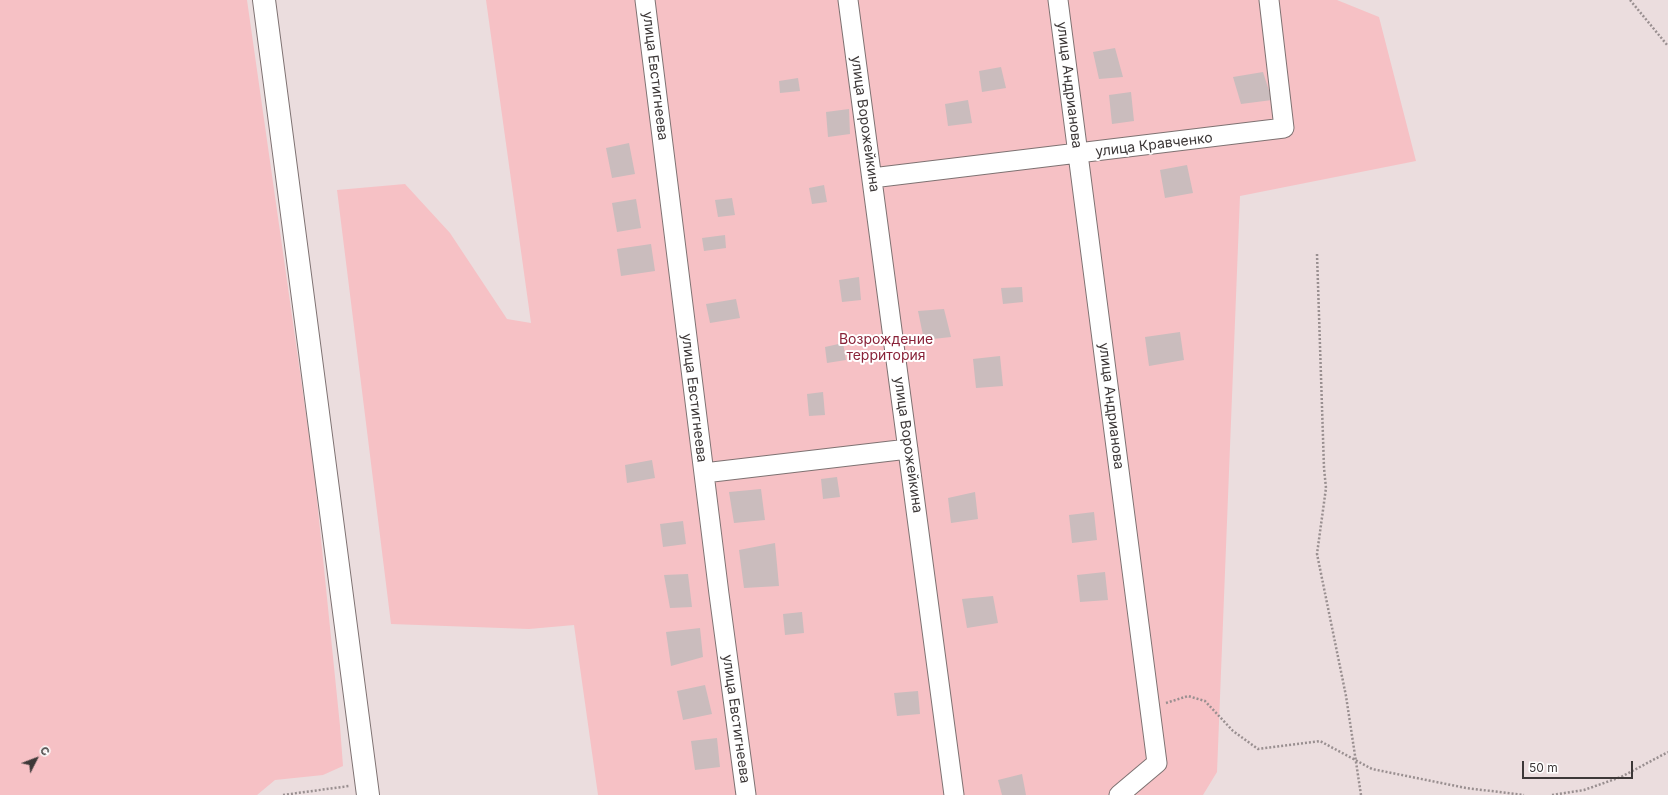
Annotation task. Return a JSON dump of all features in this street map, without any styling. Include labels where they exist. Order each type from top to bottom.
[{"type":"main road","points":[[264,0],[368,790]]},
{"type":"street","name":"улица Евстигнеева","points":[[645,0],[746,795]]},
{"type":"street","name":"улица Ворожейкина","points":[[848,0],[954,795]]},
{"type":"street","name":"улица Андрианова","points":[[1058,0],[1158,763],[1119,795]]},
{"type":"street","name":"улица Кравченко","points":[[872,178],[1284,128],[1269,0]]},
{"type":"street","points":[[704,473],[908,449]]},
{"type":"path","points":[[1630,0],[1668,46]]},
{"type":"path","points":[[1317,254],[1324,468],[1326,488],[1317,554],[1346,696],[1360,795]]},
{"type":"path","points":[[1150,708],[1188,696],[1205,701],[1233,731],[1258,749],[1320,741],[1372,769],[1466,788],[1524,795]]},
{"type":"path","points":[[1552,795],[1584,790],[1621,777],[1668,752]]},
{"type":"path","points":[[283,795],[368,790]]},
{"type":"green space","points":[[0,0],[247,0],[314,470],[340,726],[343,766],[323,775],[275,780],[257,795],[0,795]]},
{"type":"green space","name":"Возрождение территория","points":[[486,0],[1337,0],[1379,17],[1416,161],[1240,196],[1217,772],[1203,795],[598,795],[574,625],[529,629],[391,624],[337,190],[405,184],[450,233],[507,319],[531,323]]},
{"type":"building","points":[[1115,48],[1123,77],[1099,79],[1093,52]]},
{"type":"building","points":[[1001,67],[1006,88],[982,92],[979,71]]},
{"type":"building","points":[[1263,72],[1272,100],[1241,104],[1233,77]]},
{"type":"building","points":[[798,78],[800,91],[780,93],[779,81]]},
{"type":"building","points":[[1131,92],[1134,121],[1112,124],[1109,95]]},
{"type":"building","points":[[968,100],[972,123],[948,126],[945,104]]},
{"type":"building","points":[[849,109],[850,134],[828,137],[826,112]]},
{"type":"building","points":[[629,143],[635,174],[612,178],[606,148]]},
{"type":"building","points":[[1187,165],[1193,193],[1165,198],[1160,170]]},
{"type":"building","points":[[824,185],[827,202],[812,204],[809,188]]},
{"type":"building","points":[[732,198],[735,215],[718,217],[715,200]]},
{"type":"building","points":[[636,199],[641,228],[617,232],[612,203]]},
{"type":"building","points":[[725,235],[726,248],[704,251],[702,238]]},
{"type":"building","points":[[651,244],[655,271],[621,276],[617,249]]},
{"type":"building","points":[[859,277],[861,300],[842,302],[839,280]]},
{"type":"building","points":[[1022,287],[1023,302],[1003,304],[1001,288]]},
{"type":"building","points":[[736,299],[740,318],[710,323],[706,304]]},
{"type":"building","points":[[944,309],[951,337],[924,340],[918,311]]},
{"type":"building","points":[[1180,332],[1184,360],[1149,366],[1145,337]]},
{"type":"building","points":[[843,343],[846,360],[827,363],[825,347]]},
{"type":"building","points":[[1000,356],[1003,386],[976,388],[973,359]]},
{"type":"building","points":[[823,392],[825,415],[809,416],[807,394]]},
{"type":"building","points":[[652,460],[655,478],[627,483],[625,465]]},
{"type":"building","points":[[837,477],[840,497],[823,499],[821,479]]},
{"type":"building","points":[[761,489],[765,520],[734,523],[729,492]]},
{"type":"building","points":[[975,492],[978,519],[951,523],[948,498]]},
{"type":"building","points":[[1094,512],[1097,540],[1072,543],[1069,515]]},
{"type":"building","points":[[683,521],[686,544],[663,547],[660,524]]},
{"type":"building","points":[[775,543],[779,586],[744,588],[739,550]]},
{"type":"building","points":[[1105,572],[1108,600],[1080,602],[1077,575]]},
{"type":"building","points":[[688,574],[692,607],[670,608],[664,575]]},
{"type":"building","points":[[993,596],[998,623],[967,628],[962,599]]},
{"type":"building","points":[[802,612],[804,633],[785,635],[783,614]]},
{"type":"building","points":[[700,628],[703,657],[671,666],[666,632]]},
{"type":"building","points":[[705,685],[712,714],[683,720],[677,691]]},
{"type":"building","points":[[918,691],[920,714],[897,716],[894,693]]},
{"type":"building","points":[[717,738],[720,767],[695,770],[691,741]]},
{"type":"building","points":[[1022,774],[1026,795],[1002,795],[998,780]]}]
